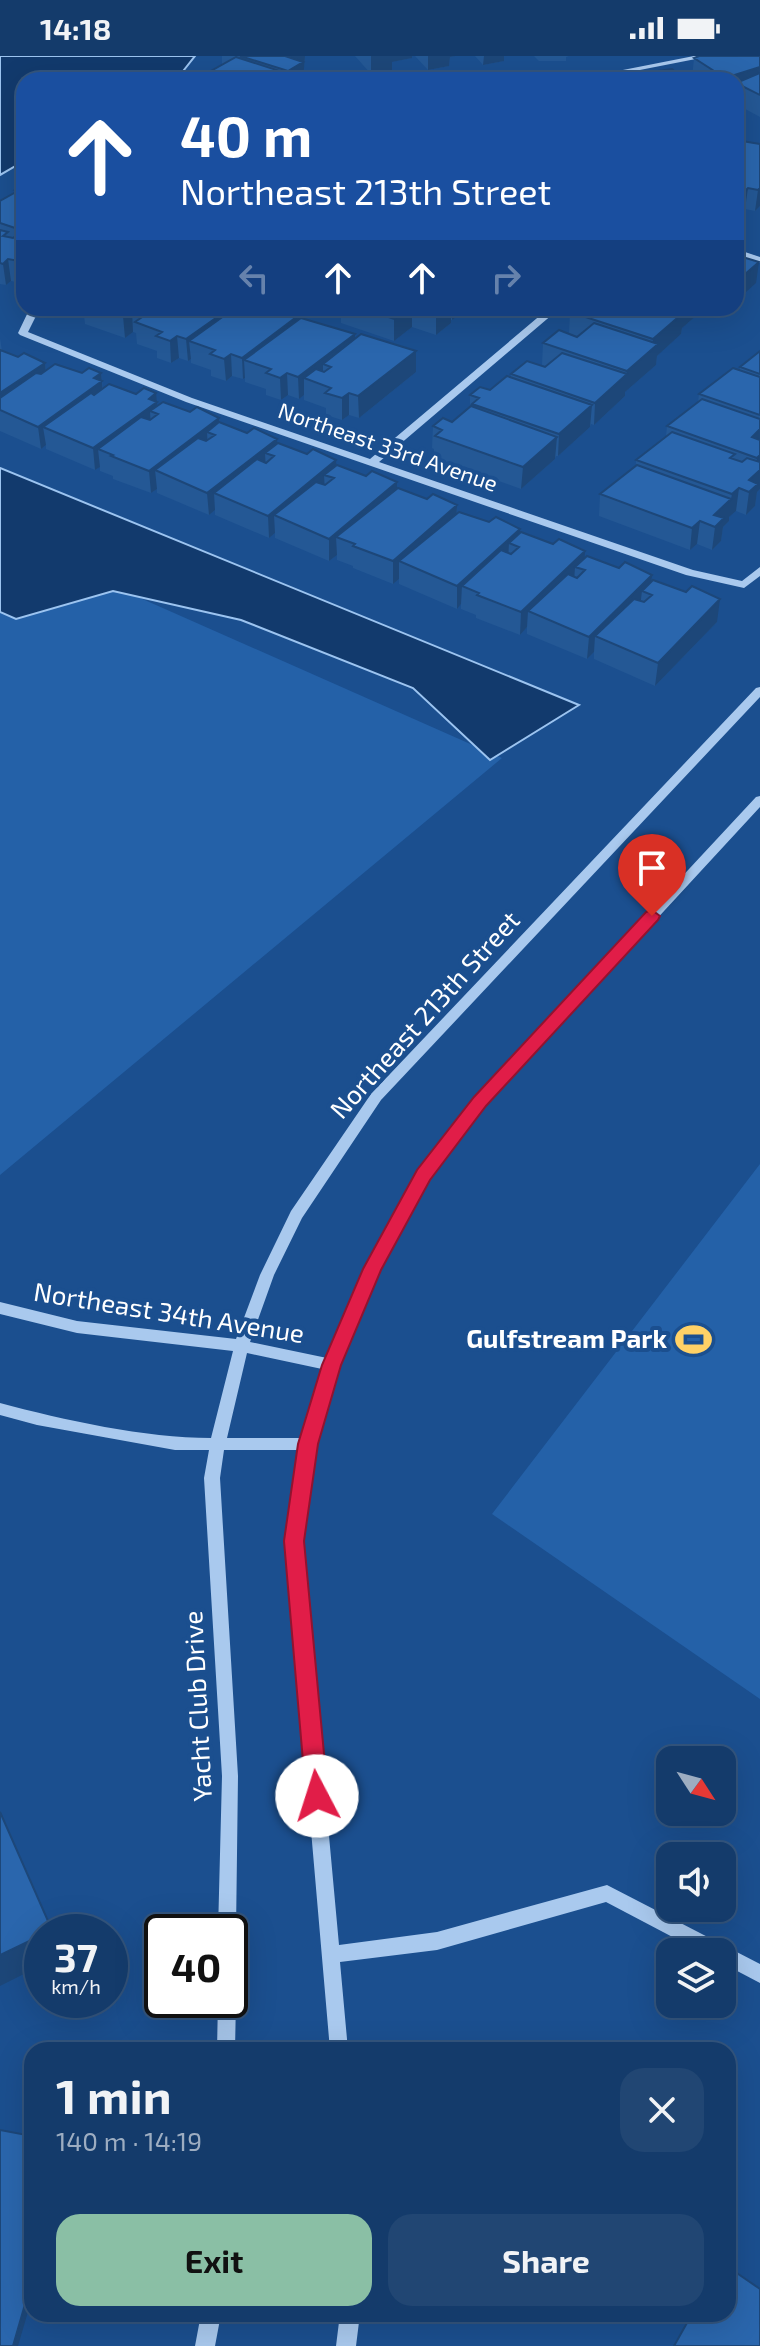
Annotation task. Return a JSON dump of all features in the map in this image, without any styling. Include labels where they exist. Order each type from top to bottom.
[{"type":"street","points":[[620,72],[707,56]]},
{"type":"street","name":"Northeast 33rd Avenue","points":[[31,316],[23,333],[189,400],[690,573],[744,585],[760,570]]},
{"type":"street","points":[[373,462],[546,316]]},
{"type":"street","name":"Northeast 213th Street","points":[[212,1478],[217,1443],[243,1346],[265,1285],[295,1217],[335,1153],[376,1097],[760,690]]},
{"type":"street","points":[[338,2042],[294,1541],[308,1444],[331,1365],[372,1269],[423,1175],[480,1102],[760,800]]},
{"type":"street","name":"Northeast 34th Avenue","points":[[0,1308],[77,1327],[243,1346],[331,1365]]},
{"type":"street","points":[[0,1409],[37,1419],[175,1444],[308,1444]]},
{"type":"street","name":"Yacht Club Drive","points":[[212,1478],[230,1776],[227,1914]]},
{"type":"street","points":[[331,1955],[437,1941],[607,1893],[692,1938]]},
{"type":"street","points":[[736,1961],[760,1974]]},
{"type":"street","points":[[226,2042],[227,2018]]},
{"type":"street","points":[[205,2346],[210,2322]]},
{"type":"street","points":[[346,2346],[349,2322]]},
{"type":"shaded area","points":[[0,56],[195,56],[182,72],[16,72],[16,166],[0,175]]},
{"type":"shaded area","points":[[0,468],[579,705],[490,760],[413,688],[241,620],[113,591],[16,619],[0,612]]},
{"type":"shaded area","points":[[0,536],[502,758],[0,1175]]},
{"type":"shaded area","name":"Gulfstream Park","points":[[760,1164],[760,1699],[492,1514]]},
{"type":"building","points":[[240,56],[291,56],[288,57],[303,62],[288,71]]},
{"type":"building","points":[[760,56],[760,67],[744,72],[716,72],[694,58]]},
{"type":"building","points":[[236,57],[283,72],[209,72]]},
{"type":"building","points":[[760,73],[760,95],[744,87],[744,80]]},
{"type":"building","points":[[744,141],[760,144],[760,188],[748,188],[744,192]]},
{"type":"building","points":[[16,192],[16,228],[0,223],[0,201]]},
{"type":"building","points":[[0,230],[8,232],[3,236],[16,236],[16,260],[8,259],[0,263]]},
{"type":"building","points":[[744,257],[759,262],[744,275]]},
{"type":"building","points":[[144,316],[219,316],[186,339],[177,336],[170,341],[156,336],[162,332],[135,322]]},
{"type":"building","points":[[224,316],[298,316],[242,358],[231,354],[224,359],[210,354],[215,350],[189,341]]},
{"type":"building","points":[[582,316],[680,316],[653,339]]},
{"type":"building","points":[[301,318],[355,334],[298,377],[287,373],[280,378],[266,373],[271,369],[244,360]]},
{"type":"building","points":[[594,323],[658,344],[627,371],[543,343],[559,330],[577,337]]},
{"type":"building","points":[[361,334],[416,351],[358,396],[349,393],[342,398],[325,393],[331,388],[304,378],[316,369],[324,372],[331,367],[323,364]]},
{"type":"building","points":[[0,350],[18,357],[24,353],[45,363],[0,393]]},
{"type":"building","points":[[760,351],[760,374],[740,367]]},
{"type":"building","points":[[562,353],[627,374],[595,403],[511,374],[527,361],[545,367]]},
{"type":"building","points":[[55,364],[82,373],[89,368],[101,373],[94,378],[102,381],[38,427],[0,410],[0,398]]},
{"type":"building","points":[[733,368],[760,377],[760,415],[699,394]]},
{"type":"building","points":[[507,376],[592,405],[559,434],[472,404],[479,398],[470,395],[480,387],[490,390]]},
{"type":"building","points":[[109,384],[136,394],[144,388],[156,393],[149,399],[157,402],[93,448],[43,427],[91,393],[94,395]]},
{"type":"building","points":[[702,399],[760,419],[760,429],[752,437],[760,440],[760,455],[757,458],[667,426]]},
{"type":"building","points":[[163,402],[190,412],[197,407],[219,418],[149,471],[98,449],[141,417],[150,420],[158,414],[150,411]]},
{"type":"building","points":[[471,406],[557,437],[523,467],[435,436],[442,430],[433,426],[443,418],[452,422]]},
{"type":"building","points":[[219,422],[247,433],[254,428],[277,439],[207,493],[155,470],[198,438],[206,441],[215,435],[207,432]]},
{"type":"building","points":[[672,432],[735,454],[730,458],[760,462],[760,470],[749,480],[758,484],[749,492],[739,488],[732,494],[636,460]]},
{"type":"building","points":[[278,443],[307,454],[313,449],[336,460],[268,516],[214,493],[257,459],[266,463],[274,456],[265,453]]},
{"type":"building","points":[[337,465],[366,476],[372,471],[397,482],[329,539],[274,515],[316,482],[325,485],[334,478],[324,475]]},
{"type":"building","points":[[637,465],[731,499],[714,515],[724,518],[715,527],[700,521],[692,528],[600,494]]},
{"type":"building","points":[[398,488],[427,499],[433,494],[457,505],[393,561],[336,537]]},
{"type":"building","points":[[459,512],[489,522],[496,517],[520,529],[457,586],[399,561]]},
{"type":"building","points":[[521,532],[553,544],[559,539],[585,551],[521,612],[462,586],[501,550],[511,554],[519,547],[509,543]]},
{"type":"building","points":[[587,556],[619,568],[625,562],[652,575],[589,637],[528,611],[568,574],[577,578],[585,570],[575,567]]},
{"type":"building","points":[[653,580],[686,592],[692,586],[720,599],[658,663],[595,636],[634,599],[644,602],[652,595],[642,591]]},
{"type":"building","points":[[0,1812],[45,1914],[24,1914],[24,1944],[0,1955]]},
{"type":"building","points":[[0,2130],[24,2134],[24,2308],[13,2346],[0,2346]]},
{"type":"building","points":[[736,2272],[760,2289],[760,2346],[674,2346],[688,2322],[736,2322]]},
{"type":"place","name":"Gulfstream Park","points":[[693,1339]]},
{"type":"route","points":[[317,1796],[294,1541],[308,1444],[331,1365],[372,1269],[423,1175],[480,1102],[652,916]]}]
